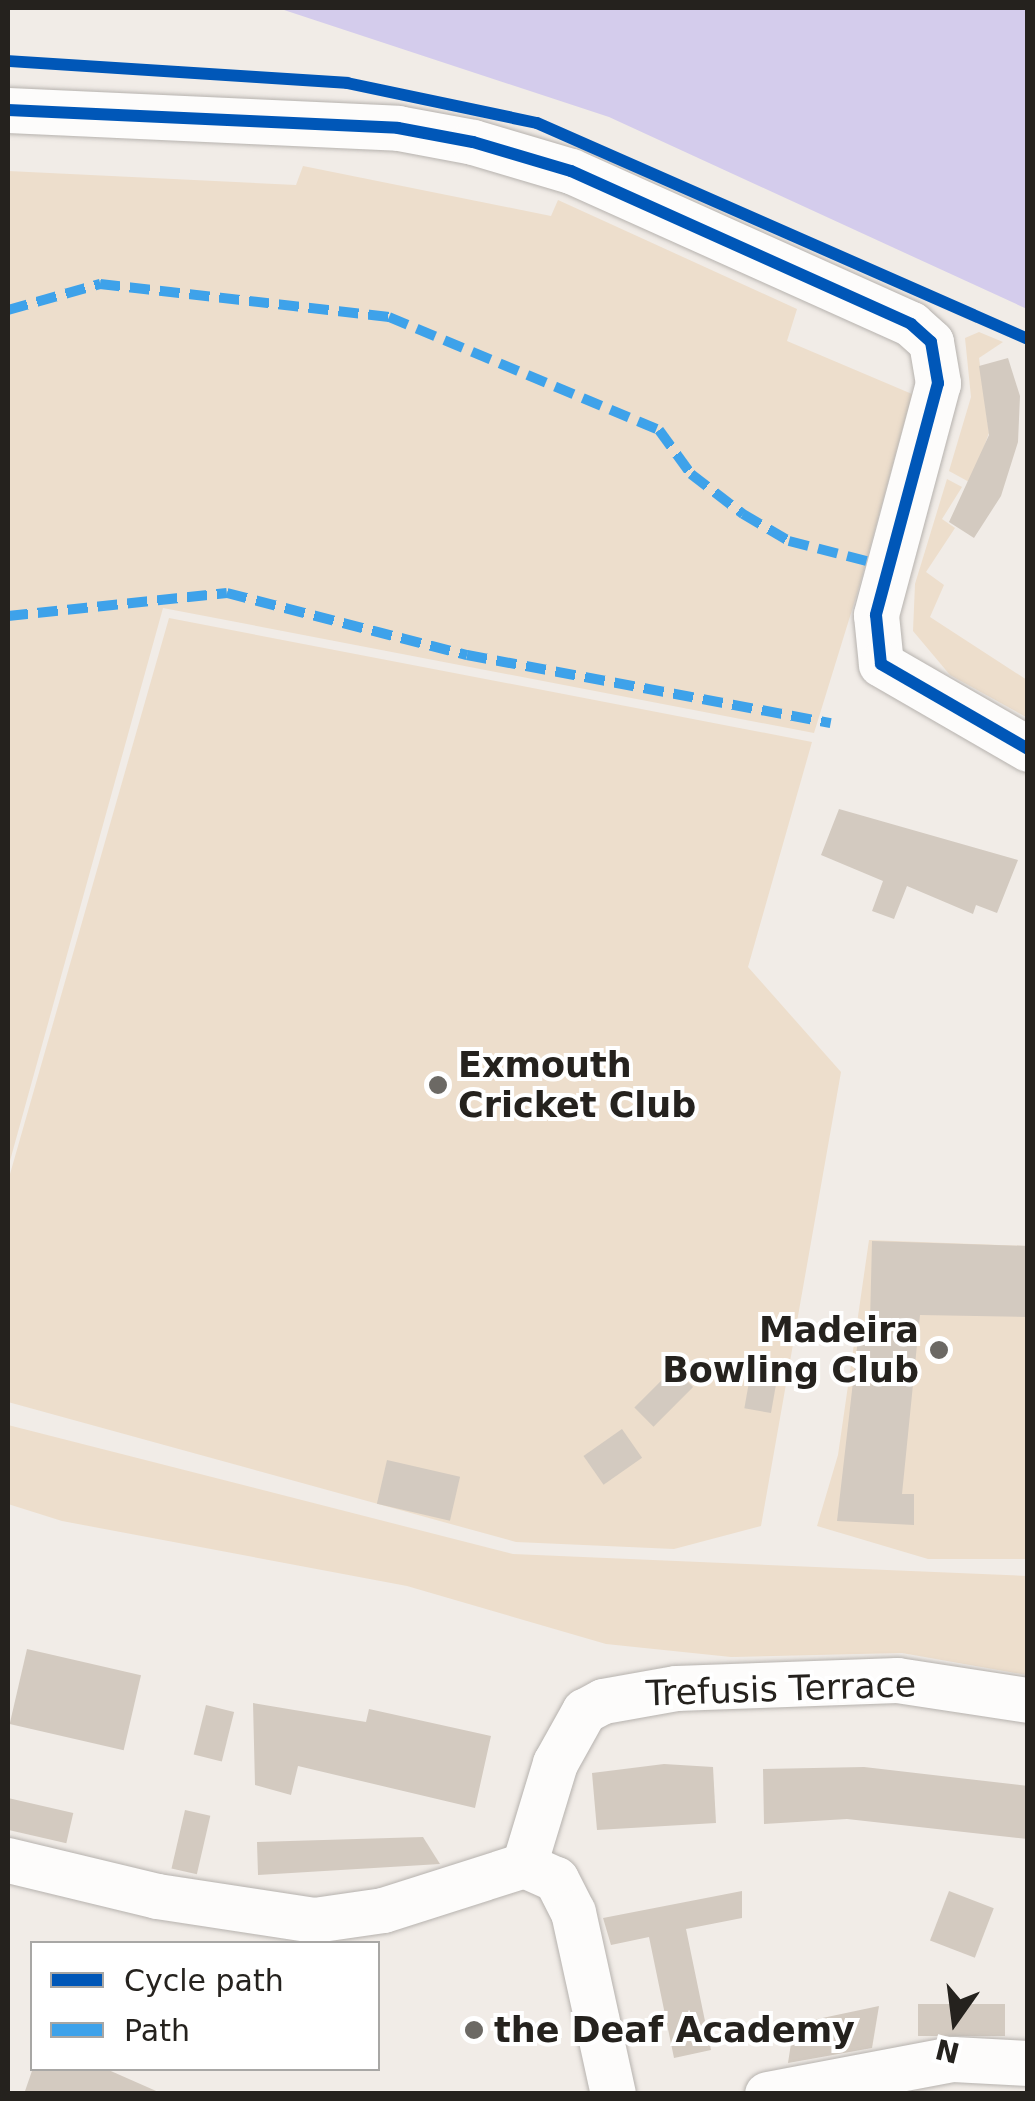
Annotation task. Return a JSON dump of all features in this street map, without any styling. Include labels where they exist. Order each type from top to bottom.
[{"type":"street","points":[[8,110],[398,128],[472,142],[571,171],[911,324],[931,342],[938,384],[876,616],[881,664],[1028,749]]},
{"type":"street","name":"Trefusis Terrace","points":[[524,1866],[555,1763],[584,1710],[604,1701],[676,1688],[877,1680],[1028,1700]]},
{"type":"street","points":[[8,1860],[157,1896],[314,1920],[383,1910],[524,1866],[556,1879],[573,1912],[614,2094]]},
{"type":"street","points":[[767,2094],[952,2059],[1028,2063]]},
{"type":"shaded area","points":[[278,8],[1027,8],[1027,309],[609,117]]},
{"type":"shaded area","points":[[303,166],[551,216],[558,200],[797,309],[787,341],[912,394],[860,584],[814,733],[163,608],[8,1168],[8,171],[296,185]]},
{"type":"shaded area","points":[[979,332],[1003,342],[979,358],[989,433],[971,483],[949,471],[971,397],[965,338]]},
{"type":"shaded area","points":[[947,479],[962,487],[942,519],[955,528],[926,572],[944,585],[930,617],[1027,680],[1026,717],[950,675],[913,631],[915,584]]},
{"type":"shaded area","name":"Exmouth Cricket Club","points":[[169,618],[812,742],[748,967],[841,1072],[761,1526],[674,1549],[516,1542],[8,1402],[8,1181]]},
{"type":"shaded area","name":"Madeira Bowling Club","points":[[869,1240],[1027,1246],[1027,1559],[928,1559],[817,1526],[838,1455]]},
{"type":"shaded area","points":[[8,1425],[513,1554],[1027,1576],[1027,1675],[902,1653],[731,1657],[606,1644],[407,1586],[62,1521],[8,1504]]},
{"type":"building","points":[[1008,358],[1020,396],[1018,442],[1001,496],[974,538],[949,522],[989,435],[979,366]]},
{"type":"building","points":[[839,809],[1018,860],[997,913],[976,905],[973,914],[907,886],[894,919],[872,911],[883,881],[821,855]]},
{"type":"building","points":[[872,1241],[1028,1246],[1028,1317],[920,1315],[902,1494],[914,1494],[914,1525],[837,1521],[860,1321],[870,1323]]},
{"type":"building","points":[[752,1365],[779,1370],[771,1413],[744,1408]]},
{"type":"building","points":[[674,1368],[693,1387],[653,1427],[634,1408]]},
{"type":"building","points":[[622,1429],[642,1458],[604,1485],[583,1456]]},
{"type":"building","points":[[387,1460],[460,1477],[450,1521],[377,1504]]},
{"type":"building","points":[[27,1649],[141,1675],[124,1750],[10,1724]]},
{"type":"building","points":[[253,1703],[366,1722],[369,1709],[491,1736],[475,1808],[298,1766],[291,1795],[255,1785]]},
{"type":"building","points":[[206,1705],[234,1712],[222,1762],[194,1754]]},
{"type":"building","points":[[664,1764],[713,1767],[716,1823],[597,1830],[592,1773]]},
{"type":"building","points":[[864,1767],[1028,1786],[1028,1839],[847,1819],[764,1824],[763,1769]]},
{"type":"building","points":[[8,1798],[73,1813],[66,1843],[8,1830]]},
{"type":"building","points":[[185,1810],[210,1816],[197,1874],[172,1868]]},
{"type":"building","points":[[423,1837],[440,1864],[258,1875],[257,1842]]},
{"type":"building","points":[[742,1891],[742,1918],[686,1929],[711,2050],[674,2058],[649,1937],[611,1945],[603,1918]]},
{"type":"building","points":[[949,1891],[994,1908],[975,1958],[930,1940]]},
{"type":"building","points":[[918,2004],[1005,2004],[1005,2036],[918,2036]]},
{"type":"building","points":[[879,2006],[872,2048],[788,2063],[794,2024]]},
{"type":"building","points":[[32,2071],[111,2071],[163,2094],[24,2094]]},
{"type":"marked path","points":[[8,310],[100,284],[389,317],[659,430],[691,474],[743,514],[789,541],[870,562]]},
{"type":"marked path","points":[[8,616],[227,593],[467,655],[831,723]]},
{"type":"cycle path","points":[[8,61],[347,83],[537,123],[1028,339]]},
{"type":"cycle path","points":[[8,110],[398,128],[473,142],[571,171],[911,324],[931,342],[938,383],[876,615],[881,664],[1028,749]]},
{"type":"place","name":"Exmouth Cricket Club","points":[[438,1085]]},
{"type":"place","name":"Madeira Bowling Club","points":[[939,1350]]},
{"type":"place","name":"the Deaf Academy","points":[[474,2030]]}]
